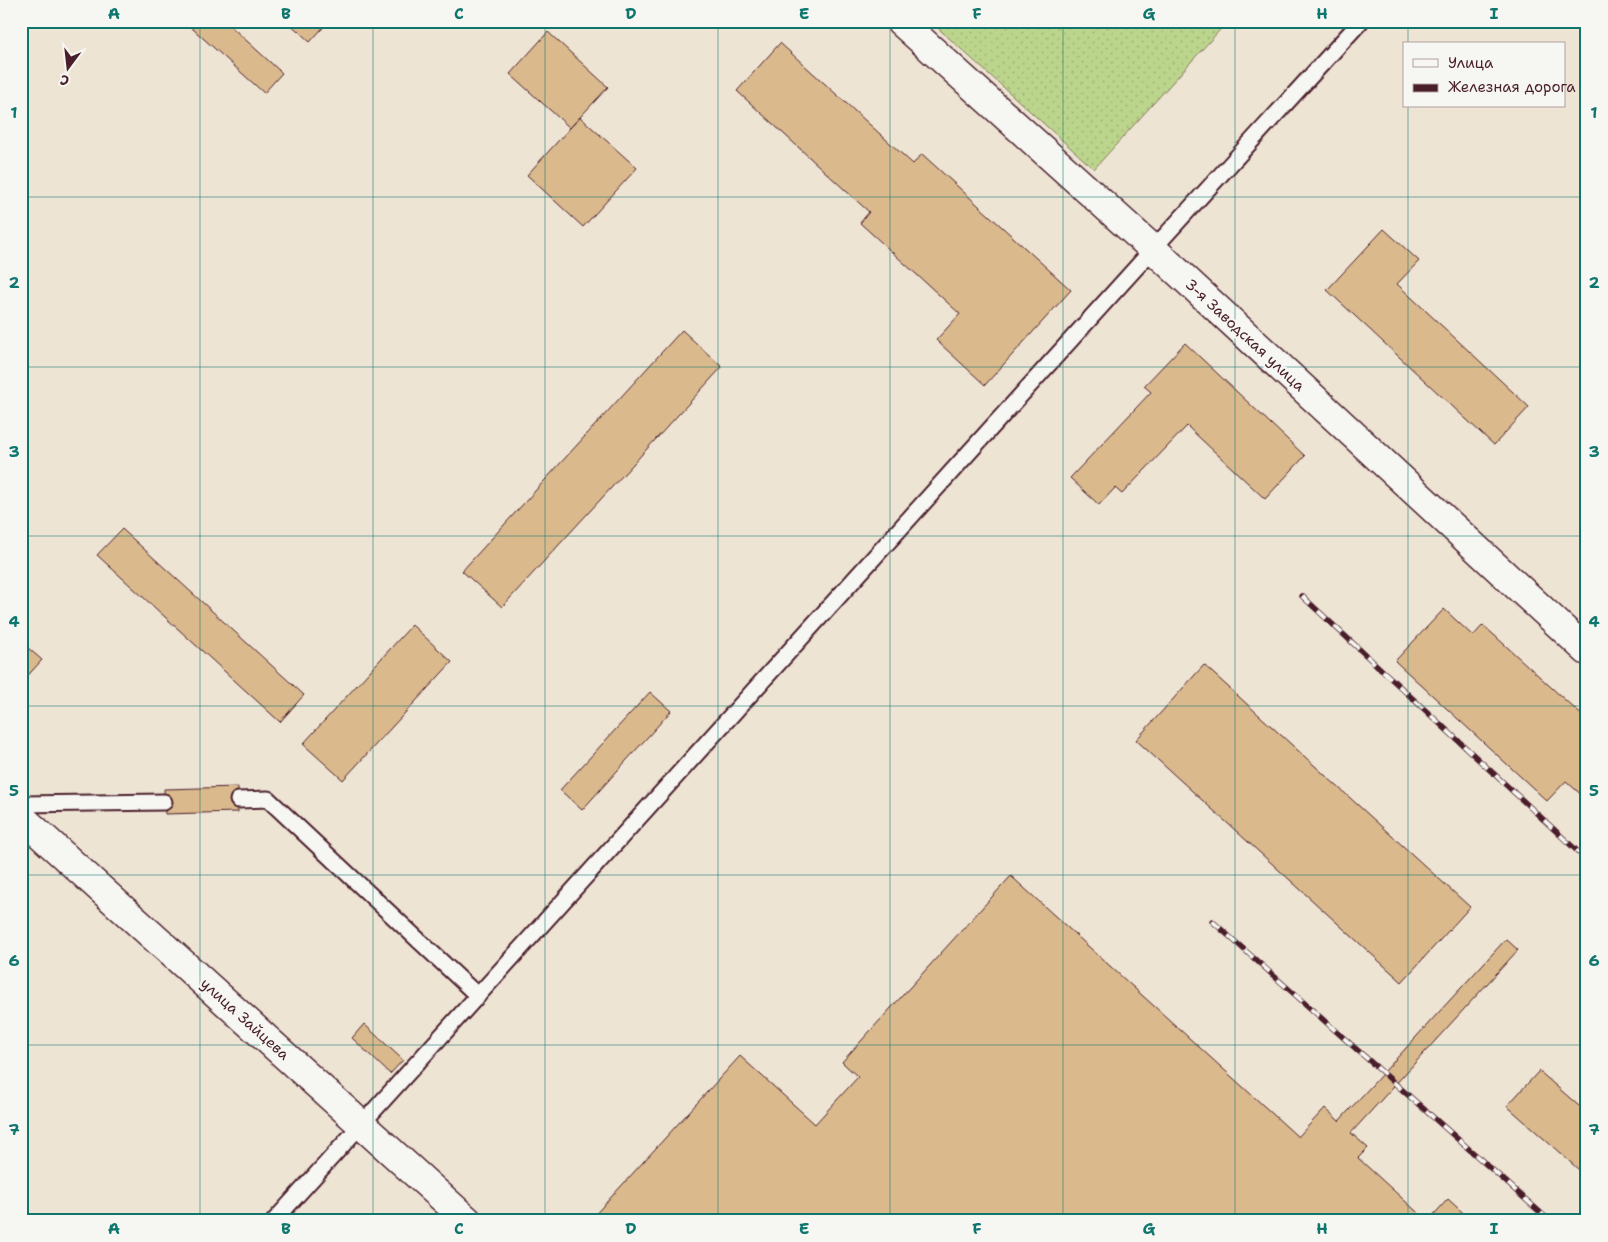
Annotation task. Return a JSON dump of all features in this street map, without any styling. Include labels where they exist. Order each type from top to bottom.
[{"type":"street","name":"3-я Заводская улица","points":[[900,21],[1153,250],[1587,651]]},
{"type":"street","name":"улица Зайцева","points":[[21,817],[468,1221]]},
{"type":"lane","points":[[274,1221],[1361,21]]},
{"type":"lane","points":[[238,800],[268,800],[478,996]]},
{"type":"lane","points":[[21,804],[164,802]]},
{"type":"green space","points":[[930,21],[1228,21],[1094,169]]},
{"type":"building","points":[[184,21],[225,21],[282,73],[264,93]]},
{"type":"building","points":[[287,21],[329,21],[310,42]]},
{"type":"building","points":[[548,32],[608,87],[570,128],[510,74]]},
{"type":"building","points":[[780,43],[913,164],[922,154],[1071,290],[985,385],[936,340],[960,314],[860,223],[869,212],[737,91]]},
{"type":"building","points":[[580,117],[637,168],[583,227],[527,175]]},
{"type":"building","points":[[1384,229],[1419,261],[1397,284],[1529,407],[1494,445],[1327,290]]},
{"type":"building","points":[[682,330],[722,367],[502,607],[462,571]]},
{"type":"building","points":[[1185,343],[1305,456],[1265,499],[1187,426],[1122,494],[1115,488],[1099,505],[1070,478],[1151,392],[1144,386]]},
{"type":"building","points":[[122,529],[304,695],[280,722],[97,555]]},
{"type":"building","points":[[1444,609],[1473,636],[1483,625],[1587,720],[1587,800],[1566,781],[1547,801],[1395,661]]},
{"type":"building","points":[[412,625],[452,662],[343,780],[303,744]]},
{"type":"building","points":[[21,642],[42,660],[21,683]]},
{"type":"building","points":[[1204,665],[1470,907],[1402,982],[1136,740]]},
{"type":"building","points":[[650,692],[671,711],[582,810],[560,790]]},
{"type":"building","points":[[238,787],[238,812],[165,814],[164,789]]},
{"type":"building","points":[[1011,876],[1298,1137],[1325,1108],[1339,1121],[1506,939],[1518,950],[1351,1133],[1368,1148],[1358,1158],[1427,1221],[596,1221],[592,1218],[740,1056],[815,1124],[858,1077],[842,1062]]},
{"type":"building","points":[[364,1024],[403,1060],[390,1074],[352,1038]]},
{"type":"building","points":[[1539,1071],[1587,1113],[1587,1177],[1507,1106]]},
{"type":"building","points":[[1448,1199],[1472,1221],[1428,1221]]},
{"type":"railway","points":[[1302,596],[1587,860]]},
{"type":"railway","points":[[1212,921],[1550,1221]]}]
